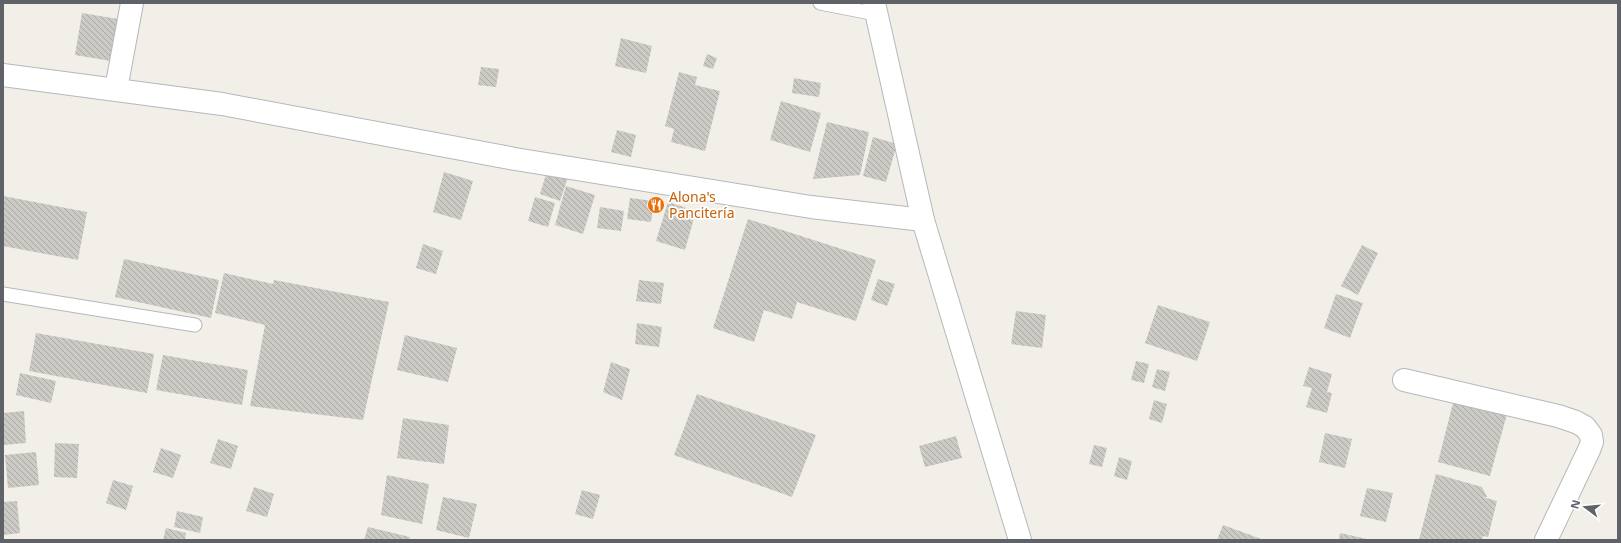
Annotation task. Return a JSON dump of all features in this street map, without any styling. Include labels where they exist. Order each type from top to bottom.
[{"type":"street","points":[[116,89],[132,3]]},
{"type":"street","points":[[875,8],[923,220],[1020,540]]},
{"type":"street","points":[[3,75],[222,104],[515,159],[811,206],[923,220]]},
{"type":"street","points":[[1404,380],[1558,416],[1585,427],[1591,435],[1592,442],[1569,496],[1546,540]]},
{"type":"lane","points":[[820,3],[875,8]]},
{"type":"lane","points":[[3,294],[195,325]]},
{"type":"building","points":[[82,13],[118,19],[111,61],[75,55]]},
{"type":"building","points":[[621,38],[652,46],[646,73],[615,66]]},
{"type":"building","points":[[707,54],[717,58],[713,69],[703,66]]},
{"type":"building","points":[[481,67],[499,69],[496,87],[478,85]]},
{"type":"building","points":[[679,72],[697,77],[695,85],[720,91],[705,151],[671,142],[674,129],[665,126]]},
{"type":"building","points":[[794,78],[821,83],[819,97],[792,93]]},
{"type":"building","points":[[781,101],[821,113],[810,152],[770,140]]},
{"type":"building","points":[[827,122],[869,132],[860,175],[813,179]]},
{"type":"building","points":[[617,130],[636,135],[631,157],[611,152]]},
{"type":"building","points":[[873,137],[897,144],[886,182],[863,176]]},
{"type":"building","points":[[547,171],[568,177],[560,201],[540,194]]},
{"type":"building","points":[[444,172],[473,181],[461,220],[433,212]]},
{"type":"building","points":[[566,186],[595,195],[583,234],[555,225]]},
{"type":"building","points":[[3,196],[87,212],[78,260],[3,246]]},
{"type":"building","points":[[535,197],[555,203],[548,227],[528,221]]},
{"type":"building","points":[[630,198],[654,201],[651,222],[627,219]]},
{"type":"building","points":[[668,202],[696,211],[685,250],[656,241]]},
{"type":"building","points":[[600,207],[624,211],[621,231],[597,228]]},
{"type":"building","points":[[748,219],[876,260],[856,321],[797,302],[792,319],[764,310],[754,342],[713,328]]},
{"type":"building","points":[[423,244],[443,251],[436,274],[416,268]]},
{"type":"building","points":[[1362,245],[1378,253],[1358,295],[1341,286]]},
{"type":"building","points":[[124,259],[219,280],[211,318],[115,297]]},
{"type":"building","points":[[224,273],[273,284],[274,280],[389,302],[363,420],[250,406],[265,325],[215,313]]},
{"type":"building","points":[[878,279],[895,284],[887,306],[871,300]]},
{"type":"building","points":[[639,280],[664,283],[661,304],[636,301]]},
{"type":"building","points":[[1336,294],[1363,303],[1350,338],[1324,328]]},
{"type":"building","points":[[1158,305],[1210,322],[1197,361],[1145,343]]},
{"type":"building","points":[[1016,311],[1046,315],[1042,348],[1011,344]]},
{"type":"building","points":[[637,323],[662,327],[659,347],[635,344]]},
{"type":"building","points":[[36,333],[154,354],[147,393],[29,371]]},
{"type":"building","points":[[405,335],[457,348],[448,382],[397,370]]},
{"type":"building","points":[[163,355],[248,370],[242,405],[156,390]]},
{"type":"building","points":[[1136,361],[1149,364],[1144,383],[1131,380]]},
{"type":"building","points":[[611,362],[630,369],[622,400],[603,392]]},
{"type":"building","points":[[1309,367],[1332,374],[1327,392],[1332,393],[1327,413],[1306,407],[1312,388],[1303,386]]},
{"type":"building","points":[[1157,369],[1170,372],[1165,391],[1152,387]]},
{"type":"building","points":[[20,373],[56,381],[51,403],[16,395]]},
{"type":"building","points":[[697,394],[816,435],[792,497],[674,455]]},
{"type":"building","points":[[1454,399],[1507,414],[1490,476],[1438,462]]},
{"type":"building","points":[[1154,400],[1167,404],[1162,423],[1149,419]]},
{"type":"building","points":[[24,411],[26,443],[3,445],[3,413]]},
{"type":"building","points":[[403,418],[449,425],[444,464],[397,458]]},
{"type":"building","points":[[1325,433],[1352,439],[1345,468],[1319,462]]},
{"type":"building","points":[[956,436],[962,458],[925,467],[919,446]]},
{"type":"building","points":[[218,439],[238,446],[231,469],[210,463]]},
{"type":"building","points":[[55,443],[79,444],[77,478],[54,477]]},
{"type":"building","points":[[1094,445],[1107,448],[1102,467],[1089,464]]},
{"type":"building","points":[[161,448],[181,455],[173,478],[153,472]]},
{"type":"building","points":[[36,452],[39,485],[8,488],[5,455]]},
{"type":"building","points":[[1119,457],[1132,461],[1127,480],[1114,476]]},
{"type":"building","points":[[1436,474],[1482,487],[1487,497],[1483,497],[1497,501],[1488,537],[1483,536],[1482,540],[1419,540]]},
{"type":"building","points":[[387,475],[429,484],[422,524],[381,515]]},
{"type":"building","points":[[113,480],[133,486],[126,510],[106,503]]},
{"type":"building","points":[[254,487],[274,494],[267,517],[246,511]]},
{"type":"building","points":[[1367,488],[1393,493],[1386,522],[1360,516]]},
{"type":"building","points":[[582,490],[600,495],[593,519],[575,514]]},
{"type":"building","points":[[443,497],[477,504],[469,538],[436,530]]},
{"type":"building","points":[[17,501],[20,533],[3,535],[3,502]]},
{"type":"building","points":[[177,511],[203,517],[200,533],[174,527]]},
{"type":"building","points":[[1223,525],[1264,540],[1217,540]]},
{"type":"building","points":[[368,527],[410,537],[409,540],[364,540]]},
{"type":"building","points":[[166,528],[186,533],[185,540],[163,540]]},
{"type":"building","points":[[1340,533],[1367,539],[1367,540],[1339,540]]},
{"type":"place","name":"Alona's Pancitería","points":[[656,205]]}]
